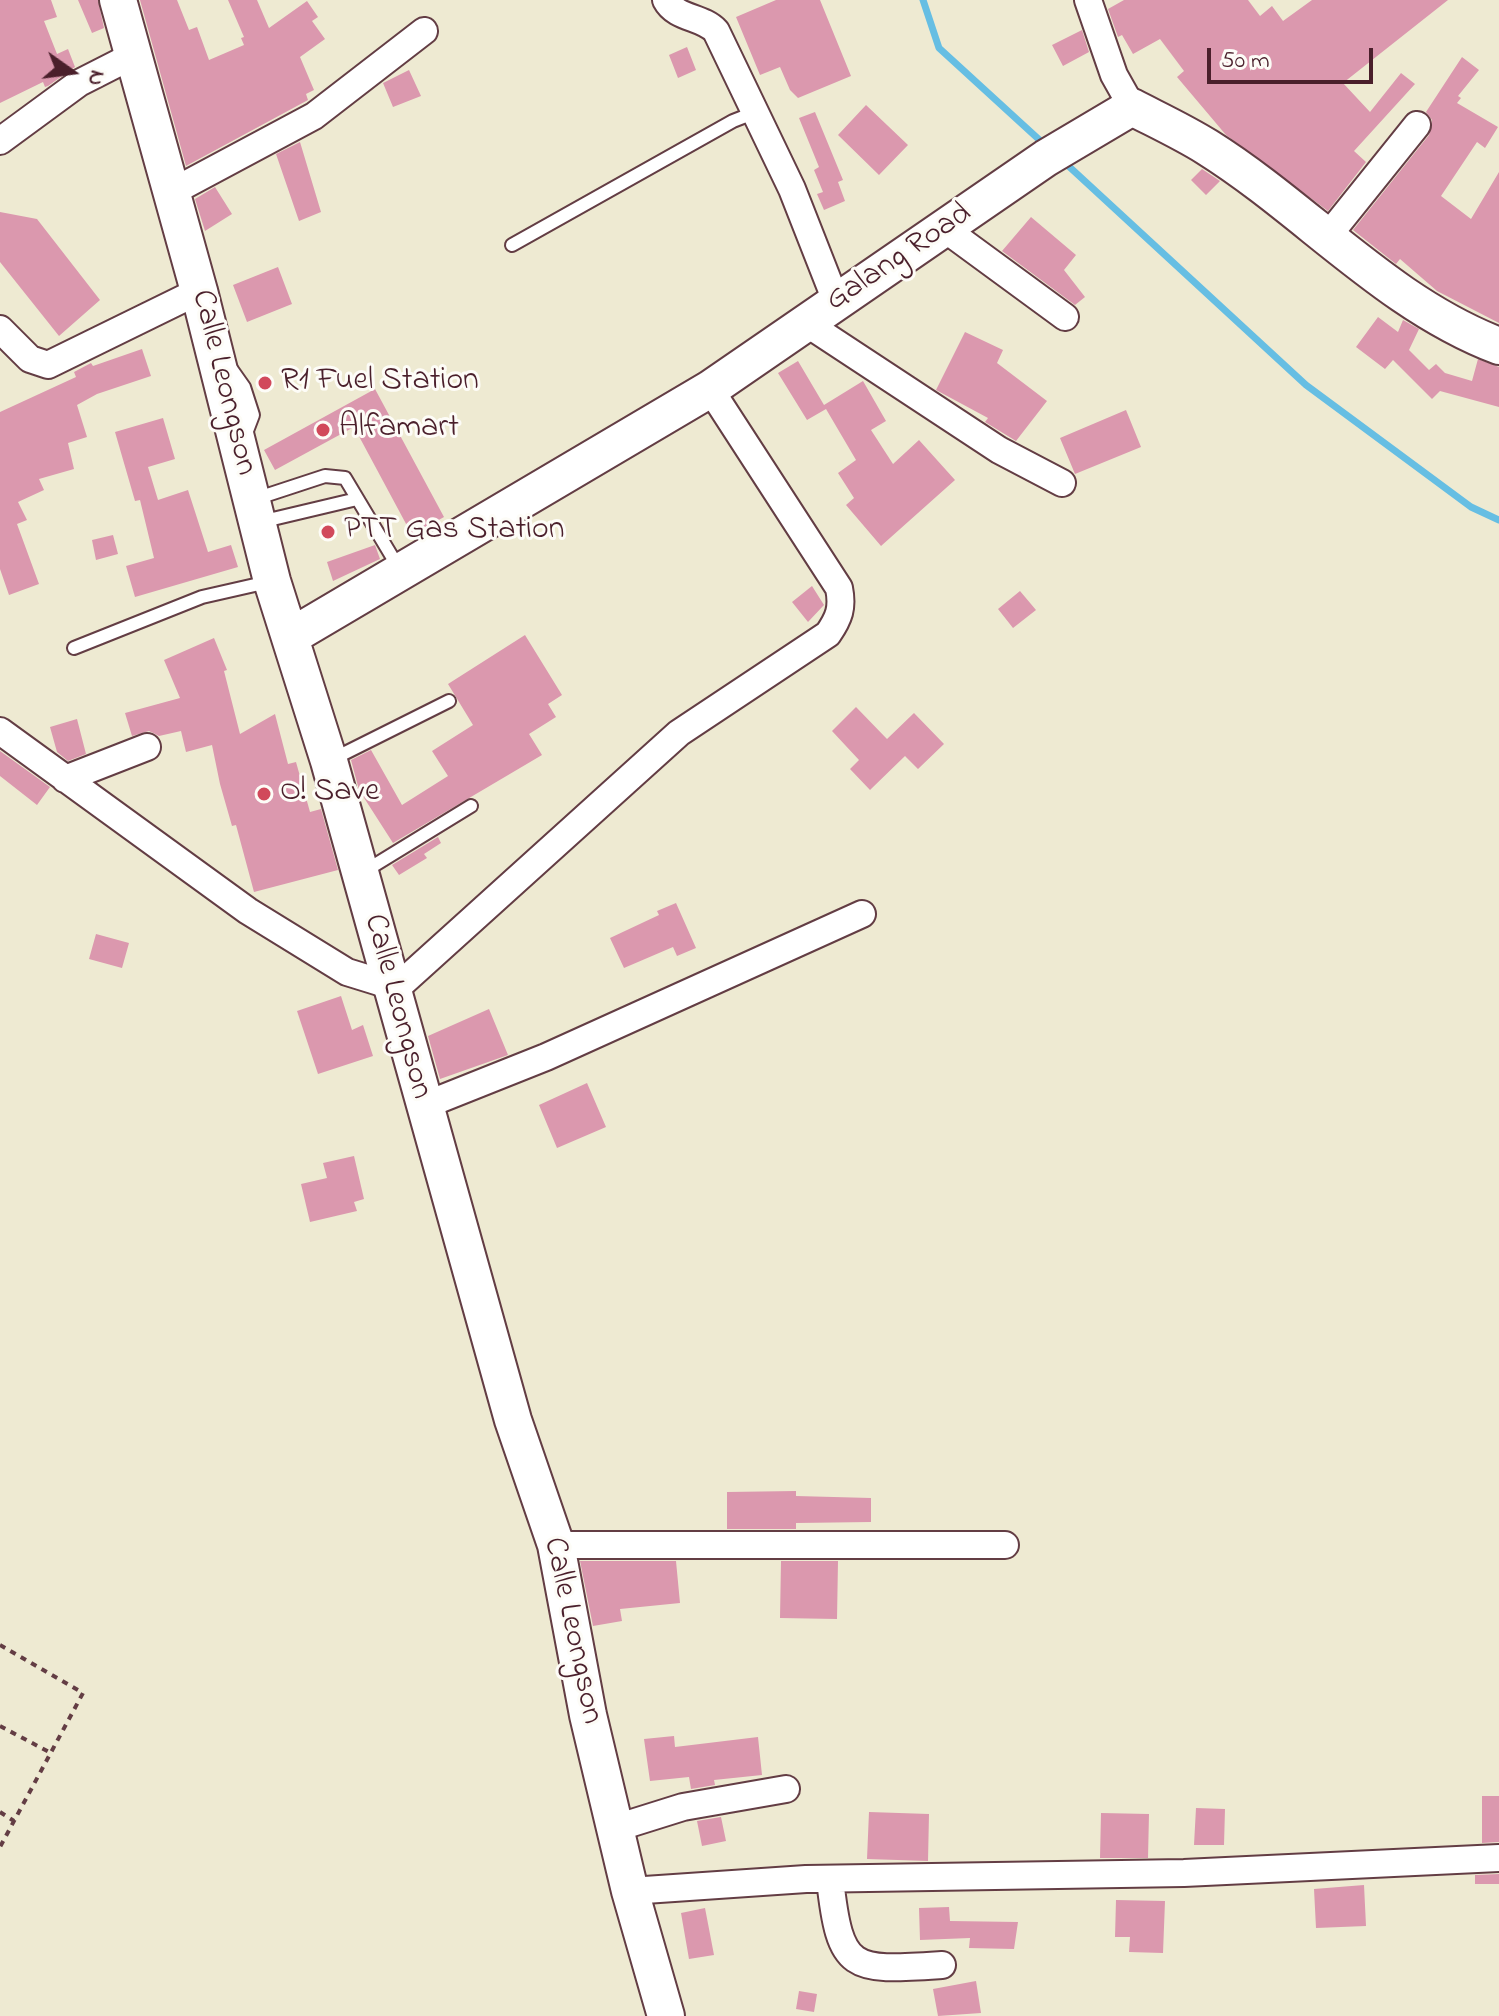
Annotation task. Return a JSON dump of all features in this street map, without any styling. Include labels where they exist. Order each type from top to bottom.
[{"type":"main road","name":"Calle Leongson","points":[[118,0],[199,291],[272,581],[329,761],[390,989],[513,1420],[556,1545],[588,1715],[630,1891],[666,2016]]},
{"type":"main road","name":"Galang Road","points":[[290,637],[710,389],[836,301],[1126,109]]},
{"type":"main road","points":[[1126,109],[1208,147],[1449,324],[1499,346]]},
{"type":"street","points":[[666,0],[682,15],[706,21],[716,31],[792,189],[836,301]]},
{"type":"street","points":[[1088,0],[1126,109]]},
{"type":"street","points":[[170,193],[314,116],[424,31]]},
{"type":"street","points":[[0,141],[79,83],[134,55]]},
{"type":"street","points":[[1327,237],[1417,125]]},
{"type":"street","points":[[945,229],[1065,317]]},
{"type":"street","points":[[0,329],[30,359],[48,365],[199,291]]},
{"type":"street","points":[[806,323],[964,428],[1062,483]]},
{"type":"street","points":[[0,731],[248,911],[347,972],[390,989],[679,733],[828,634],[838,620],[843,605],[839,588],[710,389]]},
{"type":"street","points":[[65,779],[147,747]]},
{"type":"street","points":[[423,1106],[546,1057],[862,914]]},
{"type":"street","points":[[556,1545],[1005,1545]]},
{"type":"street","points":[[616,1828],[683,1807],[786,1789]]},
{"type":"street","points":[[630,1891],[830,1879],[1184,1873],[1499,1858]]},
{"type":"street","points":[[830,1879],[840,1942],[851,1957],[864,1965],[887,1968],[942,1965]]},
{"type":"lane","points":[[512,245],[733,121],[756,112]]},
{"type":"lane","points":[[254,511],[336,475],[345,478],[402,572]]},
{"type":"lane","points":[[254,511],[280,520],[357,499]]},
{"type":"lane","points":[[74,648],[202,597],[272,581]]},
{"type":"lane","points":[[329,761],[449,701]]},
{"type":"lane","points":[[360,874],[471,806]]},
{"type":"path","points":[[0,1645],[83,1693],[0,1847]]},
{"type":"path","points":[[0,1726],[51,1753]]},
{"type":"path","points":[[0,1812],[14,1821]]},
{"type":"building","points":[[0,0],[51,0],[57,17],[44,21],[57,54],[68,49],[75,67],[48,86],[45,87],[43,82],[0,103]]},
{"type":"building","points":[[78,0],[98,0],[104,28],[92,33]]},
{"type":"building","points":[[140,0],[177,0],[189,30],[197,27],[209,60],[244,45],[241,38],[244,37],[228,0],[257,0],[269,28],[307,1],[318,17],[312,21],[325,39],[300,57],[314,90],[306,94],[308,100],[186,166]]},
{"type":"building","points":[[776,0],[820,0],[851,76],[798,98],[790,90],[780,67],[760,75],[736,17]]},
{"type":"building","points":[[1124,0],[1248,0],[1260,16],[1272,6],[1283,21],[1312,0],[1448,0],[1343,83],[1370,112],[1401,73],[1415,84],[1354,151],[1366,162],[1328,211],[1226,135],[1177,77],[1184,71],[1160,39],[1133,54],[1122,35],[1118,37],[1108,9]]},
{"type":"building","points":[[1082,30],[1089,52],[1063,66],[1052,45]]},
{"type":"building","points":[[687,47],[696,70],[678,78],[669,55]]},
{"type":"building","points":[[1462,57],[1479,70],[1458,96],[1461,98],[1457,103],[1498,127],[1485,148],[1477,142],[1441,196],[1471,219],[1499,172],[1499,323],[1437,291],[1400,259],[1396,264],[1353,230],[1429,135],[1432,120],[1426,112]]},
{"type":"building","points":[[409,70],[421,96],[393,107],[383,83]]},
{"type":"building","points":[[866,105],[908,145],[879,175],[838,135]]},
{"type":"building","points":[[815,112],[843,180],[838,182],[845,201],[824,210],[817,194],[823,192],[814,170],[819,167],[799,118]]},
{"type":"building","points":[[300,142],[321,212],[299,221],[276,154]]},
{"type":"building","points":[[1202,169],[1220,181],[1206,195],[1191,180]]},
{"type":"building","points":[[215,187],[232,214],[205,231],[195,199]]},
{"type":"building","points":[[0,212],[37,219],[100,300],[59,336],[0,262]]},
{"type":"building","points":[[1031,217],[1076,255],[1064,270],[1085,297],[1075,305],[1002,251]]},
{"type":"building","points":[[278,267],[292,304],[247,322],[233,285]]},
{"type":"building","points":[[1378,317],[1398,332],[1403,320],[1419,329],[1409,350],[1429,370],[1436,364],[1445,373],[1472,381],[1478,359],[1499,367],[1499,407],[1440,391],[1432,399],[1393,360],[1385,369],[1356,347]]},
{"type":"building","points":[[965,332],[1003,350],[997,363],[1047,401],[1016,441],[985,422],[988,418],[936,390]]},
{"type":"building","points":[[142,349],[151,376],[97,394],[77,405],[87,437],[68,443],[74,469],[39,479],[44,490],[18,502],[27,520],[17,524],[39,584],[9,595],[0,569],[0,412],[76,377],[74,372],[91,363],[93,366]]},
{"type":"building","points":[[798,361],[824,405],[863,381],[886,421],[871,430],[893,464],[919,440],[955,480],[881,546],[846,505],[854,498],[838,473],[856,460],[826,409],[807,420],[778,373]]},
{"type":"building","points":[[375,389],[444,517],[412,535],[354,427],[275,470],[264,450]]},
{"type":"building","points":[[1126,410],[1141,447],[1075,474],[1060,438]]},
{"type":"building","points":[[163,418],[175,459],[148,467],[158,500],[188,490],[208,552],[231,545],[238,567],[135,597],[126,566],[154,558],[140,500],[135,501],[115,432]]},
{"type":"building","points":[[113,535],[118,554],[96,560],[92,540]]},
{"type":"building","points":[[375,545],[380,559],[333,581],[327,562]]},
{"type":"building","points":[[812,586],[824,605],[808,622],[792,602]]},
{"type":"building","points":[[1020,591],[1036,610],[1013,628],[998,609]]},
{"type":"building","points":[[525,635],[562,695],[548,704],[556,717],[529,734],[542,755],[393,843],[359,790],[351,760],[371,750],[402,805],[448,776],[432,751],[473,725],[448,684]]},
{"type":"building","points":[[214,638],[227,670],[224,671],[240,734],[275,714],[288,764],[296,762],[310,812],[321,809],[338,870],[254,892],[236,825],[232,826],[220,784],[212,745],[186,752],[181,731],[159,736],[149,731],[132,736],[125,713],[180,698],[164,660]]},
{"type":"building","points":[[856,707],[887,739],[914,713],[944,744],[918,769],[905,756],[870,790],[850,769],[859,760],[832,731]]},
{"type":"building","points":[[77,719],[86,754],[68,761],[57,752],[50,727]]},
{"type":"building","points":[[0,751],[50,787],[37,805],[0,776]]},
{"type":"building","points":[[438,837],[441,843],[424,854],[427,858],[399,875],[392,865]]},
{"type":"building","points":[[676,903],[696,948],[677,956],[673,947],[624,968],[610,938],[659,915],[657,911]]},
{"type":"building","points":[[96,934],[129,943],[122,968],[89,959]]},
{"type":"building","points":[[341,996],[352,1030],[363,1025],[373,1056],[318,1074],[297,1011]]},
{"type":"building","points":[[489,1009],[508,1055],[440,1079],[428,1036]]},
{"type":"building","points":[[587,1083],[606,1127],[557,1148],[539,1105]]},
{"type":"building","points":[[354,1156],[364,1199],[354,1202],[357,1211],[310,1222],[301,1184],[327,1178],[323,1163]]},
{"type":"building","points":[[796,1491],[796,1496],[871,1498],[871,1522],[796,1523],[796,1529],[727,1529],[727,1492]]},
{"type":"building","points":[[580,1561],[676,1561],[680,1603],[620,1609],[622,1621],[593,1626]]},
{"type":"building","points":[[781,1561],[838,1561],[837,1619],[780,1618]]},
{"type":"building","points":[[674,1736],[675,1747],[758,1737],[762,1775],[714,1780],[715,1785],[691,1789],[689,1777],[650,1781],[644,1739]]},
{"type":"building","points":[[1482,1796],[1499,1796],[1499,1842],[1482,1843]]},
{"type":"building","points":[[1196,1808],[1225,1809],[1224,1845],[1194,1845]]},
{"type":"building","points":[[869,1812],[929,1814],[928,1861],[867,1859]]},
{"type":"building","points":[[1101,1813],[1149,1814],[1148,1858],[1100,1858]]},
{"type":"building","points":[[721,1817],[726,1841],[702,1846],[697,1821]]},
{"type":"building","points":[[1499,1874],[1499,1884],[1475,1884],[1475,1875]]},
{"type":"building","points":[[1364,1885],[1366,1926],[1316,1928],[1314,1889]]},
{"type":"building","points":[[1116,1900],[1165,1901],[1163,1953],[1129,1952],[1130,1937],[1115,1937]]},
{"type":"building","points":[[949,1907],[950,1921],[1018,1922],[1014,1949],[969,1948],[970,1938],[920,1940],[919,1908]]},
{"type":"building","points":[[705,1908],[714,1955],[689,1959],[681,1913]]},
{"type":"building","points":[[976,1981],[981,2013],[938,2016],[933,1989]]},
{"type":"building","points":[[799,1991],[817,1994],[814,2012],[796,2009]]},
{"type":"waterway","points":[[923,0],[939,48],[1045,145]]},
{"type":"waterway","points":[[1063,161],[1306,385],[1471,507],[1499,520]]},
{"type":"place","name":"R1 Fuel Station","points":[[265,383]]},
{"type":"place","name":"Alfamart","points":[[323,430]]},
{"type":"place","name":"PTT Gas Station","points":[[328,532]]},
{"type":"place","name":"O! Save","points":[[264,794]]}]
